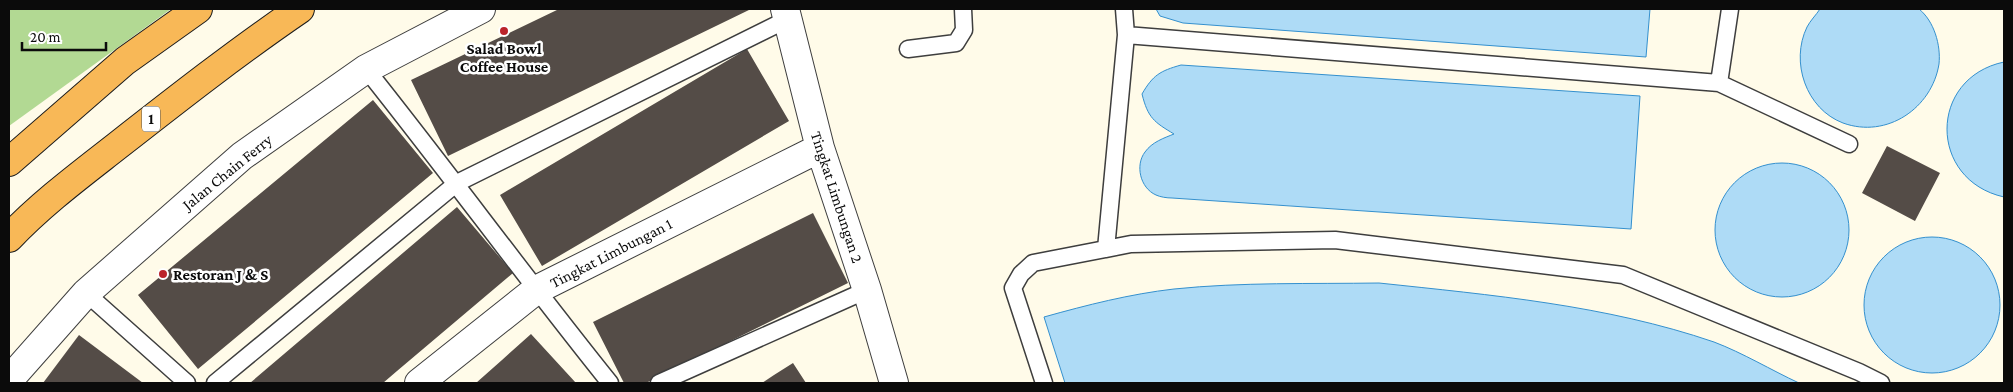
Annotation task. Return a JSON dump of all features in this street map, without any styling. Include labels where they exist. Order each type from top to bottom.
[{"type":"highway","points":[[9,162],[125,61],[198,9]]},
{"type":"highway","name":"1","points":[[9,238],[73,181],[242,48],[300,9]]},
{"type":"street","name":"Jalan Chain Ferry","points":[[9,380],[86,293],[242,156],[366,68],[481,9]]},
{"type":"street","name":"Tingkat Limbungan 2","points":[[787,14],[820,148],[867,290],[894,383]]},
{"type":"street","name":"Tingkat Limbungan 1","points":[[419,383],[536,290],[820,148]]},
{"type":"lane","points":[[908,49],[956,43],[964,30],[963,9]]},
{"type":"lane","points":[[1124,9],[1126,35],[1106,249],[1131,244],[1335,240],[1623,275],[1859,372],[1881,383]]},
{"type":"lane","points":[[1719,83],[1730,9]]},
{"type":"lane","points":[[215,383],[457,183],[787,14]]},
{"type":"lane","points":[[1126,35],[1719,83],[1849,144]]},
{"type":"lane","points":[[366,68],[457,183],[536,290],[610,383]]},
{"type":"lane","points":[[1044,383],[1013,288],[1021,274],[1032,264],[1131,244]]},
{"type":"lane","points":[[659,383],[867,290]]},
{"type":"lane","points":[[86,293],[187,383]]},
{"type":"green space","points":[[9,9],[171,9],[9,126]]},
{"type":"water","points":[[1156,9],[1650,9],[1646,57],[1183,23],[1160,16]]},
{"type":"water","points":[[1820,9],[1919,9],[1924,14],[1929,20],[1938,41],[1939,64],[1935,80],[1917,106],[1905,116],[1891,123],[1876,127],[1859,127],[1843,123],[1819,107],[1805,83],[1800,55],[1807,27]]},
{"type":"water","points":[[2004,62],[2004,197],[1979,187],[1961,171],[1951,151],[1947,129],[1951,107],[1961,87],[1979,72]]},
{"type":"water","points":[[1181,65],[1640,96],[1631,229],[1158,196],[1151,192],[1143,182],[1140,163],[1145,152],[1151,146],[1174,134],[1161,126],[1149,114],[1142,94],[1150,82],[1158,75],[1168,69]]},
{"type":"water","points":[[1782,163],[1808,168],[1830,182],[1844,204],[1849,230],[1844,256],[1830,278],[1808,292],[1782,297],[1756,292],[1734,278],[1720,256],[1715,230],[1720,204],[1734,182],[1756,168]]},
{"type":"water","points":[[1932,237],[1958,242],[1980,257],[1995,279],[2000,305],[1995,331],[1980,353],[1958,368],[1932,373],[1906,368],[1884,353],[1869,331],[1864,305],[1869,279],[1884,257],[1906,242]]},
{"type":"water","points":[[1379,283],[1506,297],[1590,310],[1632,319],[1714,342],[1799,383],[1065,383],[1044,317],[1109,300],[1174,289],[1251,284]]},
{"type":"building","points":[[559,9],[751,9],[448,156],[411,80]]},
{"type":"building","points":[[747,49],[789,121],[542,266],[500,195]]},
{"type":"building","points":[[373,100],[433,173],[198,369],[138,295]]},
{"type":"building","points":[[1887,146],[1940,173],[1915,221],[1862,193]]},
{"type":"building","points":[[457,207],[513,273],[383,383],[250,383]]},
{"type":"building","points":[[813,213],[848,283],[646,383],[624,383],[593,322]]},
{"type":"building","points":[[531,334],[576,383],[476,383],[502,360]]},
{"type":"building","points":[[79,335],[143,383],[43,383]]},
{"type":"building","points":[[793,363],[806,383],[762,383],[774,375]]},
{"type":"place","name":"Salad Bowl Coffee House","points":[[504,31]]},
{"type":"place","name":"Restoran J & S","points":[[163,274]]}]
